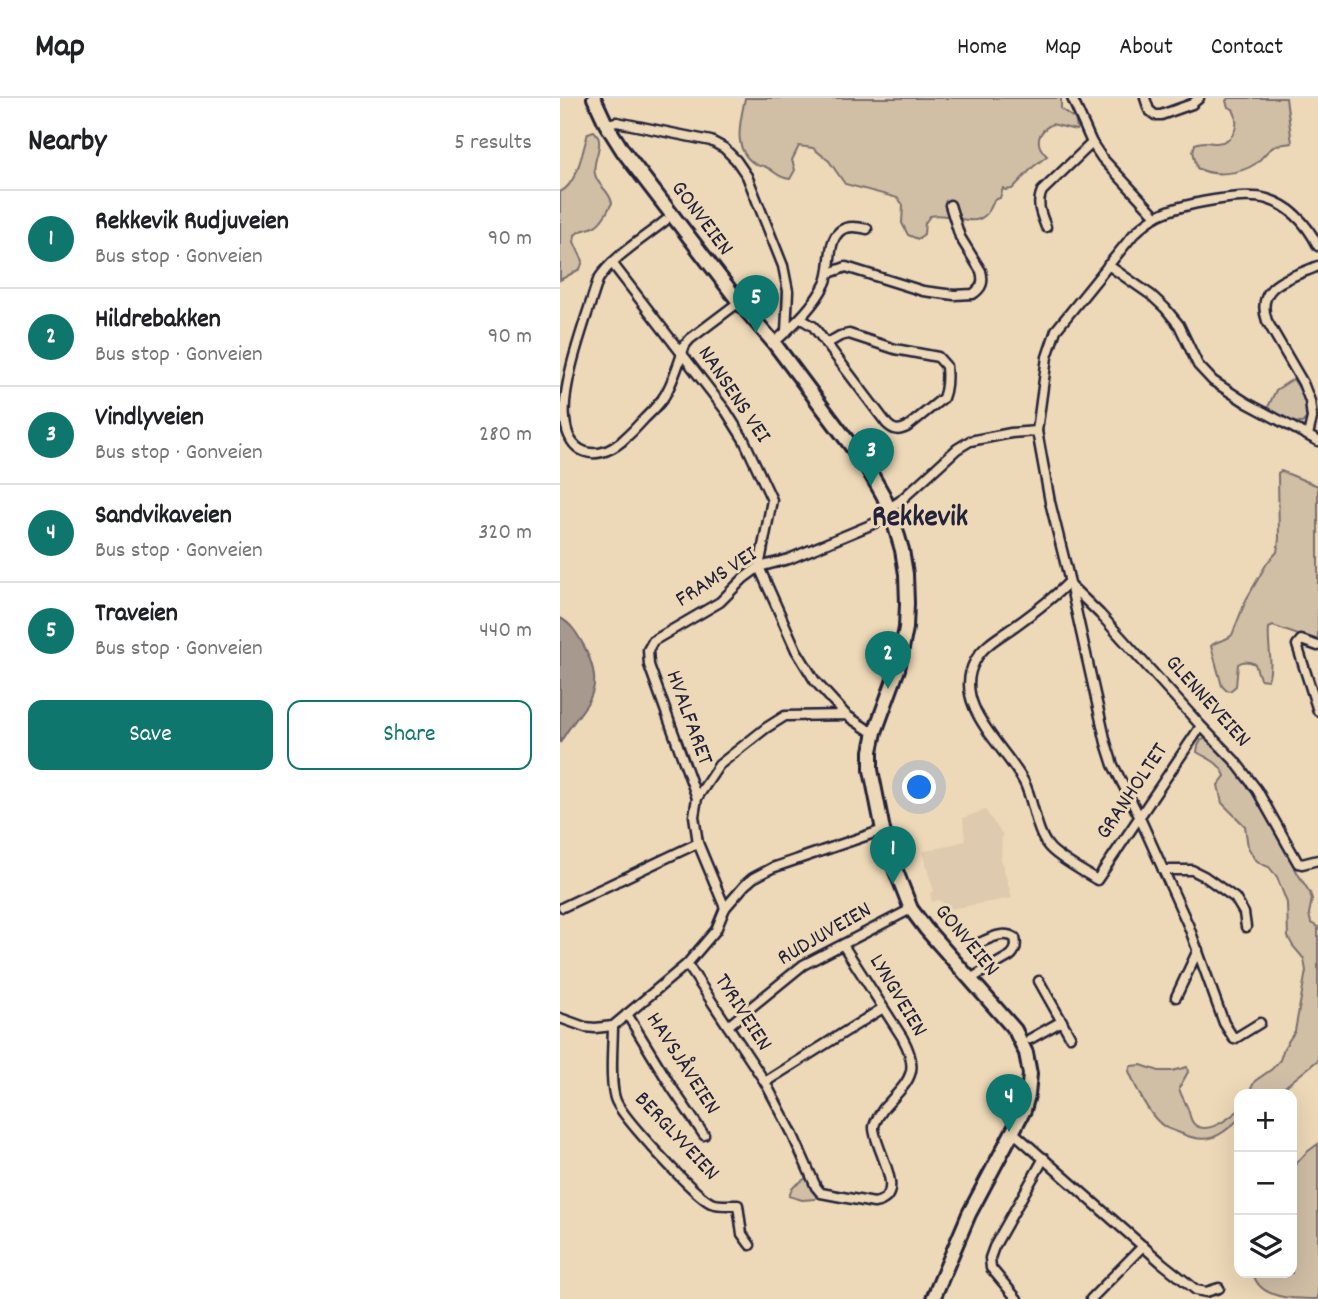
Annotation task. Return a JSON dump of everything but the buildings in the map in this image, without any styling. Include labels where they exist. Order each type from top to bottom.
[{"type":"street","name":"GONVEIEN","points":[[594,98],[623,151],[739,302],[774,343],[867,467],[890,512],[902,550],[908,603],[906,628],[895,682],[875,732],[871,751],[871,770],[883,830],[911,908],[926,929],[1015,1030],[1026,1053],[1030,1074],[1024,1110],[970,1212],[933,1299]]},
{"type":"street","points":[[1072,98],[1092,143],[1102,158],[1156,216]]},
{"type":"street","points":[[1145,98],[1149,110],[1155,115],[1192,104],[1199,98]]},
{"type":"street","points":[[606,124],[617,122],[711,141],[724,148],[736,160],[747,176],[782,266],[788,291],[786,332]]},
{"type":"street","points":[[1046,227],[1040,210],[1039,199],[1042,191],[1092,143]]},
{"type":"street","points":[[1260,1023],[1234,1039],[1224,1023],[1198,950],[1139,816],[1113,765],[1105,743],[1050,502],[1037,431],[1047,357],[1056,330],[1108,265],[1144,225],[1156,216],[1188,205],[1258,197],[1276,202],[1296,215],[1318,246]]},
{"type":"street","points":[[829,273],[846,267],[933,293],[973,295],[982,285],[983,278],[960,237],[950,205]]},
{"type":"street","points":[[665,221],[604,270],[598,280],[563,397],[570,438],[578,449],[596,453],[606,451],[621,442],[654,410],[665,395],[685,345],[690,339],[739,302]]},
{"type":"street","points":[[774,343],[801,319],[825,285],[834,240],[839,232],[854,227],[867,229]]},
{"type":"street","name":"NANSENS VEI","points":[[612,263],[726,411],[768,488],[772,500],[759,567]]},
{"type":"street","points":[[1108,265],[1165,308],[1179,325],[1198,365],[1213,381],[1247,403],[1318,441]]},
{"type":"street","points":[[1308,435],[1312,418],[1311,401],[1267,321],[1264,301],[1270,289],[1318,266]]},
{"type":"street","points":[[801,319],[813,326],[826,344],[892,428],[901,430],[907,427],[943,398],[946,366],[937,357],[895,349],[849,334],[826,344]]},
{"type":"street","name":"FRAMS VEI","points":[[648,650],[653,641],[720,602],[759,567],[789,559],[890,512],[970,441],[1037,431]]},
{"type":"street","points":[[759,567],[796,650],[815,681],[846,715],[875,732]]},
{"type":"street","name":"GLENNEVEIEN","points":[[1069,583],[1234,760],[1257,789],[1298,863],[1318,860]]},
{"type":"street","name":"GRANHOLTET","points":[[1069,583],[978,654],[970,674],[971,702],[978,718],[1024,781],[1045,842],[1051,850],[1097,880],[1201,726]]},
{"type":"street","points":[[1318,646],[1301,640],[1297,645],[1318,711]]},
{"type":"street","name":"HVALFARET","points":[[648,650],[654,683],[696,798],[694,816],[698,843],[725,908]]},
{"type":"street","points":[[696,798],[719,765],[785,716],[846,715]]},
{"type":"street","points":[[560,1018],[585,1027],[613,1026],[687,964],[716,930],[725,908],[745,884],[762,872],[883,830]]},
{"type":"street","points":[[563,907],[698,843]]},
{"type":"street","points":[[1163,870],[1192,870],[1204,876],[1235,898],[1244,914],[1246,927]]},
{"type":"street","name":"RUDJUVEIEN","points":[[728,1026],[803,965],[911,908]]},
{"type":"street","points":[[970,979],[1010,956],[1016,948],[1015,938],[1007,934],[976,944]]},
{"type":"street","name":"LYNGVEIEN","points":[[765,1082],[791,1131],[813,1182],[821,1193],[874,1203],[887,1198],[890,1179],[874,1132],[874,1123],[905,1086],[912,1064],[909,1049],[843,945]]},
{"type":"street","points":[[1176,997],[1198,950]]},
{"type":"street","name":"TYRIVEIEN","points":[[687,964],[765,1082]]},
{"type":"street","points":[[1039,981],[1070,1036]]},
{"type":"street","points":[[765,1082],[883,1009]]},
{"type":"street","name":"HAVSJÅVEIEN","points":[[627,1014],[704,1135]]},
{"type":"street","points":[[1030,1039],[1062,1021]]},
{"type":"street","name":"BERGLYVEIEN","points":[[613,1026],[615,1100],[648,1142],[700,1195],[712,1203],[738,1205],[742,1234],[750,1245]]},
{"type":"street","points":[[1013,1132],[1196,1290],[1206,1292],[1219,1288]]},
{"type":"street","points":[[1017,1299],[991,1268],[990,1258],[1044,1158]]},
{"type":"street","points":[[1091,1299],[1143,1246]]},
{"type":"shaded area","points":[[745,98],[1061,98],[1061,109],[1075,119],[1077,128],[1076,130],[1052,124],[1043,131],[1039,143],[1047,156],[1012,189],[1003,188],[1000,198],[994,200],[982,218],[967,220],[930,216],[925,223],[924,234],[918,239],[908,235],[902,223],[903,205],[898,198],[845,184],[829,161],[813,148],[799,146],[792,160],[795,170],[790,179],[755,164],[748,158],[740,142]]},
{"type":"shaded area","points":[[1228,98],[1286,98],[1292,143],[1273,147],[1255,164],[1242,170],[1211,173],[1197,168],[1193,151],[1195,144],[1223,142],[1235,130],[1235,114],[1233,109],[1228,107]]},
{"type":"shaded area","points":[[594,131],[599,141],[595,174],[612,203],[598,224],[575,235],[574,242],[583,261],[580,269],[560,280],[560,192],[571,182],[588,133]]},
{"type":"shaded area","points":[[1293,379],[1305,402],[1307,418],[1302,423],[1288,420],[1268,407],[1276,390]]},
{"type":"shaded area","points":[[1281,471],[1318,486],[1318,642],[1273,626],[1269,628],[1268,680],[1260,679],[1255,664],[1242,662],[1238,664],[1236,686],[1230,691],[1222,686],[1211,646],[1232,635],[1246,600],[1267,563],[1277,552],[1278,473]]},
{"type":"shaded area","points":[[560,618],[571,626],[582,642],[594,677],[590,699],[560,743]]},
{"type":"shaded area","points":[[1201,740],[1210,741],[1244,779],[1263,807],[1312,899],[1309,914],[1311,923],[1318,927],[1318,1060],[1282,1089],[1251,1089],[1255,1081],[1280,1060],[1295,1031],[1306,971],[1304,959],[1288,937],[1287,903],[1277,877],[1269,867],[1254,858],[1248,847],[1245,826],[1222,803],[1218,785],[1225,776],[1213,761],[1197,752]]},
{"type":"shaded area","points":[[985,810],[1002,834],[1001,859],[1012,898],[950,909],[941,901],[932,902],[930,892],[934,891],[922,852],[965,841],[963,818]]},
{"type":"shaded area","points":[[1141,1065],[1159,1071],[1187,1067],[1188,1072],[1179,1088],[1194,1124],[1211,1127],[1234,1114],[1234,1123],[1219,1135],[1205,1139],[1189,1137],[1165,1127],[1148,1109],[1139,1094],[1129,1071],[1131,1066]]},
{"type":"shaded area","points":[[1318,1144],[1318,1299],[1278,1296],[1262,1288],[1255,1278],[1297,1278],[1297,1163]]},
{"type":"shaded area","points":[[806,1178],[817,1195],[815,1199],[802,1200],[789,1196],[792,1188]]},
{"type":"place","name":"Traveien","points":[[756,333]]},
{"type":"place","name":"Vindlyveien","points":[[871,486]]},
{"type":"place","name":"Hildrebakken","points":[[888,689]]},
{"type":"place","name":"Rekkevik Rudjuveien","points":[[893,884]]},
{"type":"place","name":"Sandvikaveien","points":[[1009,1132]]},
{"type":"district","name":"Rekkevik","points":[[920,519]]}]
